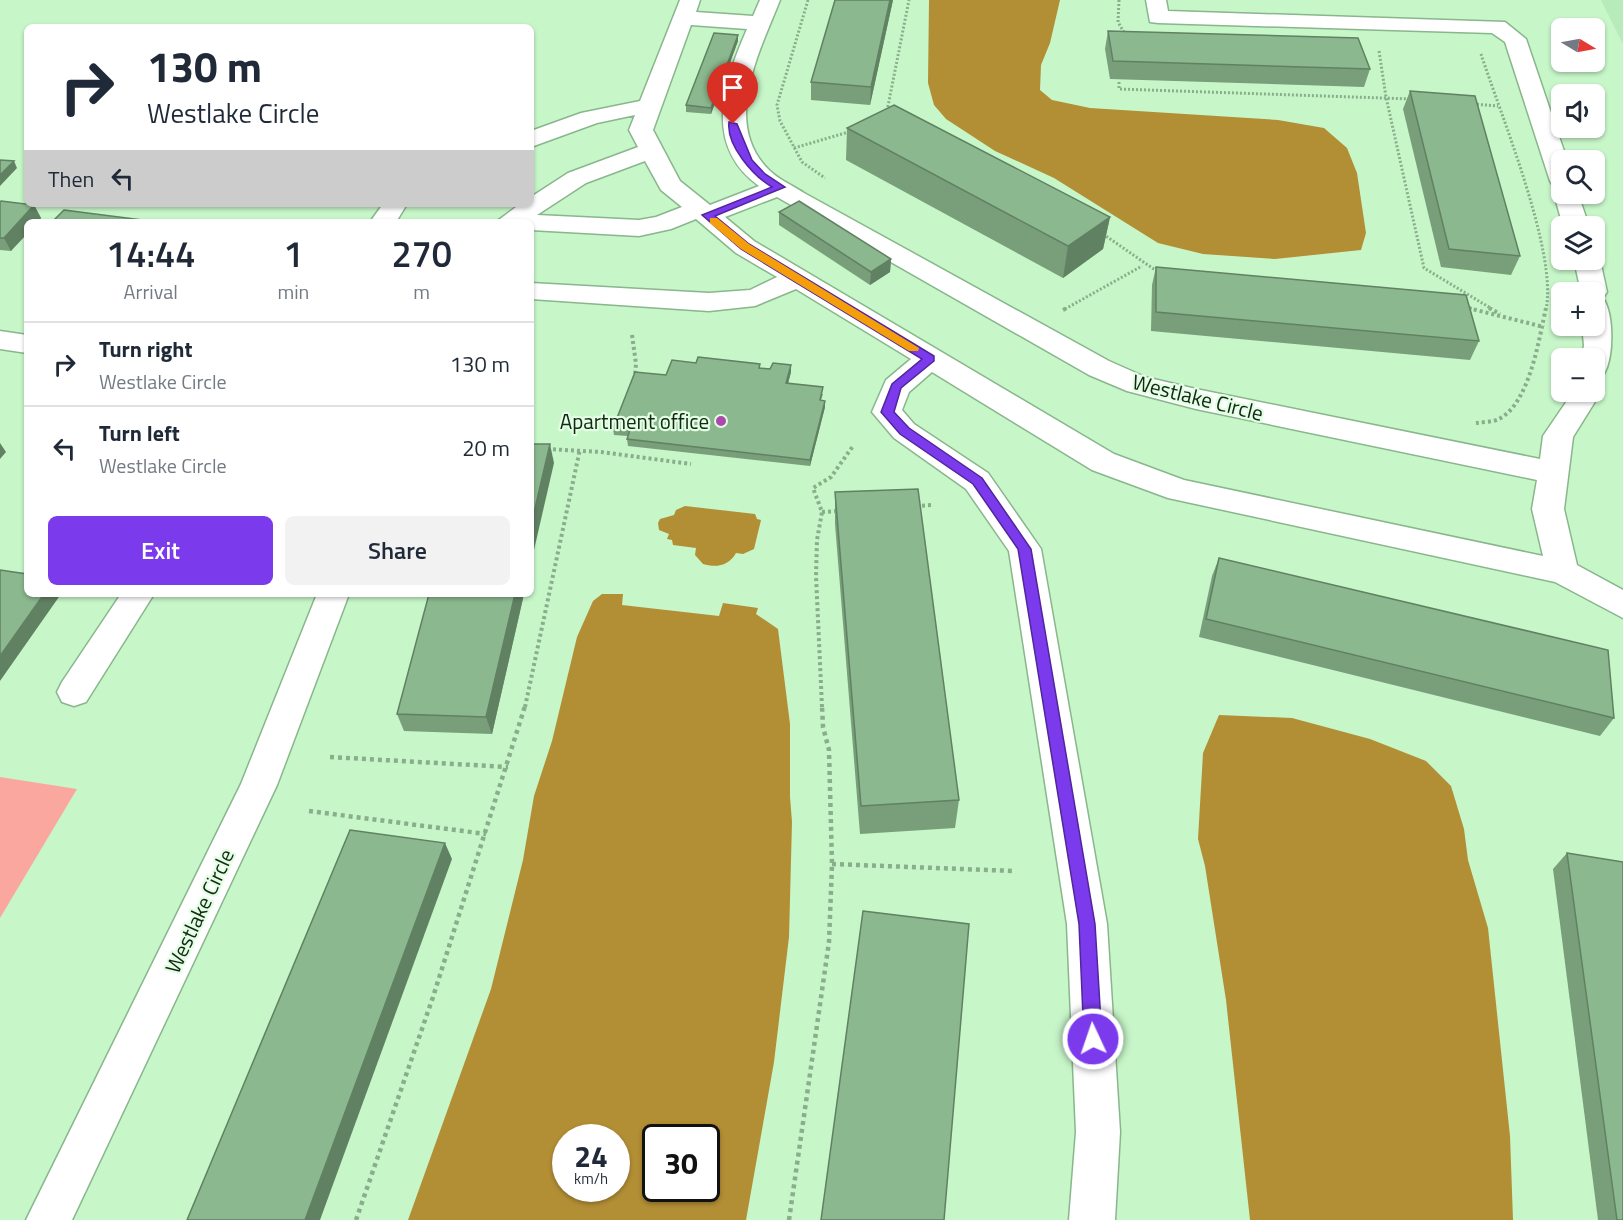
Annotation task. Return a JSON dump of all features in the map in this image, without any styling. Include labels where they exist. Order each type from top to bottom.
[{"type":"street","points":[[1156,0],[1158,16],[1497,27],[1515,39],[1552,150]]},
{"type":"street","name":"Westlake Circle","points":[[1553,473],[1196,399],[1137,384],[1099,368],[761,176],[748,161],[733,124],[736,87],[765,12],[686,9],[641,130],[670,185],[745,247],[1104,462],[1179,490],[1563,572],[1623,605]]},
{"type":"street","points":[[534,139],[577,120],[606,112],[650,107]]},
{"type":"street","points":[[521,217],[577,178],[651,151]]},
{"type":"street","points":[[521,217],[639,228],[704,212],[780,187]]},
{"type":"street","points":[[534,291],[709,302],[755,298],[797,278]]},
{"type":"street","points":[[0,340],[24,344]]},
{"type":"street","points":[[930,358],[896,387],[887,412],[904,431],[977,481],[1025,549],[1087,924],[1098,1132],[1092,1220]]},
{"type":"street","points":[[1563,572],[1548,509],[1558,436],[1580,402]]},
{"type":"street","points":[[74,692],[136,597]]},
{"type":"street","name":"Westlake Circle","points":[[49,1220],[259,785],[332,597]]},
{"type":"path","points":[[808,0],[777,105],[780,121],[802,162],[833,182]]},
{"type":"path","points":[[884,122],[909,0]]},
{"type":"path","points":[[1119,0],[1118,22],[1126,40]]},
{"type":"path","points":[[1378,41],[1386,97],[1424,268],[1506,317]]},
{"type":"path","points":[[1470,421],[1478,423],[1498,420],[1512,409],[1533,366],[1544,327],[1549,295],[1539,230],[1478,45]]},
{"type":"path","points":[[1119,82],[1119,89],[1420,99]]},
{"type":"path","points":[[1464,103],[1498,106]]},
{"type":"path","points":[[794,148],[862,128]]},
{"type":"path","points":[[1102,234],[1113,239],[1142,266],[1161,273]]},
{"type":"path","points":[[1063,310],[1142,266]]},
{"type":"path","points":[[1053,304],[1072,316]]},
{"type":"path","points":[[1456,304],[1544,327]]},
{"type":"path","points":[[631,385],[638,366],[632,335]]},
{"type":"path","points":[[789,1220],[829,942],[832,864],[829,750],[823,728],[816,576],[817,540],[822,512],[813,488],[831,477],[853,446]]},
{"type":"path","points":[[541,449],[580,449],[624,458],[691,464]]},
{"type":"path","points":[[356,1220],[521,724],[580,449]]},
{"type":"path","points":[[911,506],[933,505]]},
{"type":"path","points":[[822,512],[844,511]]},
{"type":"path","points":[[330,757],[508,767]]},
{"type":"path","points":[[309,811],[486,834]]},
{"type":"path","points":[[832,864],[1014,871]]},
{"type":"shaded area","points":[[929,0],[1060,0],[1050,43],[1041,65],[1040,90],[1052,100],[1090,108],[1278,120],[1324,128],[1347,148],[1357,173],[1366,233],[1361,250],[1275,259],[1203,254],[1158,243],[1054,178],[995,151],[946,119],[934,105],[928,83]]},
{"type":"shaded area","points":[[1601,0],[1623,0],[1623,44]]},
{"type":"shaded area","points":[[685,506],[755,514],[757,519],[761,520],[754,549],[743,554],[736,553],[730,561],[722,565],[703,564],[695,555],[696,548],[673,545],[672,540],[667,539],[669,534],[659,530],[660,519],[674,515],[676,510]]},
{"type":"shaded area","points":[[602,594],[623,594],[622,605],[719,616],[723,603],[758,608],[756,614],[778,629],[790,724],[792,822],[789,937],[774,1062],[746,1220],[408,1220],[491,989],[523,860],[534,796],[552,741],[577,637],[593,601]]},
{"type":"shaded area","points":[[1219,715],[1292,718],[1370,739],[1426,761],[1451,786],[1464,829],[1468,860],[1488,928],[1510,1136],[1513,1220],[1250,1220],[1226,1000],[1205,866],[1198,839],[1203,753]]},
{"type":"shaded area","points":[[0,777],[77,789],[0,918]]},
{"type":"building","points":[[835,0],[890,0],[871,87],[811,82]]},
{"type":"building","points":[[1108,31],[1358,38],[1370,69],[1113,61]]},
{"type":"building","points":[[714,33],[738,35],[711,108],[686,105]]},
{"type":"building","points":[[1410,91],[1475,96],[1520,256],[1449,249]]},
{"type":"building","points":[[894,105],[1110,217],[1068,246],[847,128]]},
{"type":"building","points":[[0,160],[14,161],[0,175]]},
{"type":"building","points":[[799,201],[891,259],[871,272],[779,212]]},
{"type":"building","points":[[0,202],[24,204],[24,207],[32,207],[4,238],[0,238]]},
{"type":"building","points":[[64,210],[134,219],[55,219]]},
{"type":"building","points":[[1156,267],[1466,295],[1479,341],[1156,312]]},
{"type":"building","name":"Apartment office","points":[[698,357],[760,364],[759,368],[770,369],[773,363],[791,365],[786,383],[823,387],[820,400],[825,401],[810,460],[627,439],[630,430],[613,428],[635,372],[666,375],[672,360],[696,363]]},
{"type":"building","points":[[534,444],[550,444],[534,512]]},
{"type":"building","points":[[918,489],[959,800],[861,806],[835,492]]},
{"type":"building","points":[[1219,558],[1608,650],[1614,718],[1206,619]]},
{"type":"building","points":[[0,570],[24,574],[24,597],[42,597],[0,656]]},
{"type":"building","points":[[428,597],[514,597],[486,717],[397,714]]},
{"type":"building","points":[[350,830],[445,843],[305,1220],[187,1220]]},
{"type":"building","points":[[1567,853],[1623,862],[1623,1220],[1617,1220]]},
{"type":"building","points":[[863,911],[969,924],[944,1220],[821,1220]]},
{"type":"slow traffic","points":[[714,220],[745,247],[913,348]]},
{"type":"place","name":"Apartment office","points":[[721,421]]},
{"type":"route","points":[[733,124],[748,161],[761,176],[780,187],[708,215],[745,247],[930,358],[896,387],[887,412],[904,431],[977,481],[1025,549],[1087,924],[1093,1039]]}]
